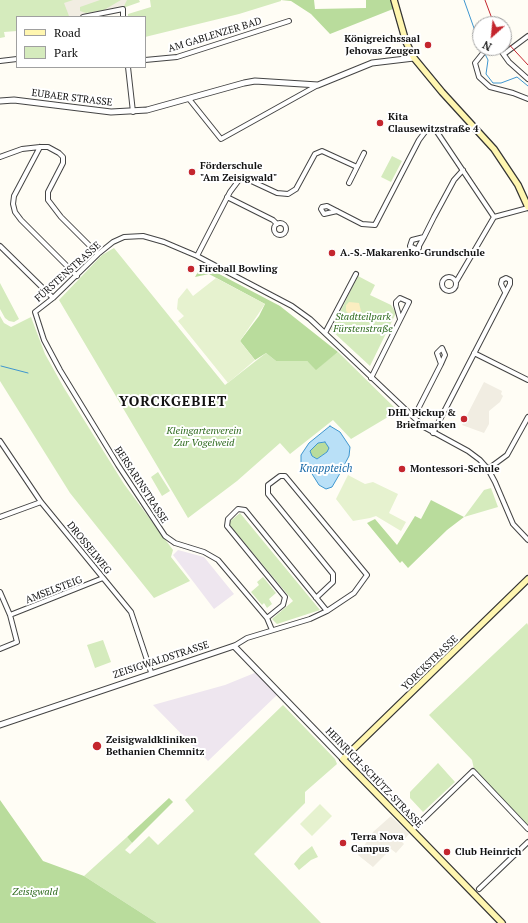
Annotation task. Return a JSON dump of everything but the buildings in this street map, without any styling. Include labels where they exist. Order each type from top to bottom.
[{"type":"main road","points":[[394,0],[406,42],[414,58],[494,149],[518,185],[528,207]]},
{"type":"main road","name":"YORCKSTRASSE","points":[[343,759],[528,579]]},
{"type":"main road","name":"HEINRICH-SCHÜTZ-STRASSE","points":[[343,759],[502,923]]},
{"type":"street","points":[[88,16],[123,9],[123,16]]},
{"type":"street","name":"AM GABLENZER BAD","points":[[146,60],[177,57],[289,21]]},
{"type":"street","points":[[512,48],[528,36]]},
{"type":"street","points":[[479,56],[475,63],[476,71],[484,83],[528,100]]},
{"type":"street","points":[[505,56],[509,62],[528,79]]},
{"type":"street","name":"EUBAER STRASSE","points":[[189,99],[221,139],[318,85],[372,63],[414,58]]},
{"type":"street","points":[[0,61],[16,59]]},
{"type":"street","points":[[128,68],[133,112]]},
{"type":"street","name":"EUBAER STRASSE","points":[[0,100],[14,100],[111,112],[133,112],[161,107],[255,81],[318,85]]},
{"type":"street","points":[[337,211],[362,224],[375,225],[420,140],[429,128],[435,129],[494,217]]},
{"type":"street","points":[[0,156],[22,149],[40,147],[54,149],[63,157],[63,163],[48,192],[49,203],[98,254]]},
{"type":"street","points":[[40,147],[14,196],[13,204],[15,212],[21,220],[77,276]]},
{"type":"street","points":[[197,256],[227,197],[239,180],[247,179],[277,193],[288,194],[293,192],[313,156],[318,152],[326,151],[357,167]]},
{"type":"street","points":[[349,183],[364,153]]},
{"type":"street","points":[[424,237],[454,180],[463,170]]},
{"type":"street","points":[[227,197],[273,220],[277,224]]},
{"type":"street","points":[[456,282],[494,217],[528,207]]},
{"type":"street","name":"FÜRSTENSTRASSE","points":[[35,312],[77,276],[98,254],[113,242],[124,237],[144,236],[162,241],[197,256],[292,306],[310,319],[371,378],[433,433],[468,451],[488,469],[512,524],[528,540]]},
{"type":"street","points":[[0,246],[53,298]]},
{"type":"street","points":[[325,333],[356,274]]},
{"type":"street","points":[[433,433],[505,292]]},
{"type":"street","points":[[371,378],[409,302],[400,298],[396,302],[396,306],[400,319]]},
{"type":"street","name":"BERSARINSTRASSE","points":[[35,312],[51,354],[118,465],[165,536],[175,543],[204,552],[218,560],[267,618],[272,630]]},
{"type":"street","points":[[474,353],[528,380]]},
{"type":"street","points":[[414,417],[441,364]]},
{"type":"street","points":[[488,469],[502,459],[511,449],[528,417]]},
{"type":"street","name":"DROSSELWEG","points":[[0,442],[1,447],[41,502],[131,612],[151,672]]},
{"type":"street","name":"ZEISIGWALDSTRASSE","points":[[0,725],[151,672],[234,646],[242,640],[310,619],[327,611],[354,593],[367,575],[358,561],[285,476],[276,478],[268,485],[268,494],[333,574],[333,582],[316,598]]},
{"type":"street","points":[[0,517],[41,502]]},
{"type":"street","points":[[267,618],[283,605],[285,596],[228,526],[228,519],[238,509],[244,510],[327,611]]},
{"type":"street","name":"AMSELSTEIG","points":[[10,615],[103,578]]},
{"type":"street","points":[[0,592],[10,615],[17,642],[0,649]]},
{"type":"street","name":"HEINRICH-SCHÜTZ-STRASSE","points":[[234,646],[343,759]]},
{"type":"street","points":[[412,830],[473,772],[528,829]]},
{"type":"street","points":[[479,890],[528,842]]},
{"type":"shaded area","points":[[73,0],[100,0],[80,7],[80,11],[86,13],[104,10],[121,0],[127,0],[123,8],[85,16],[69,16],[64,3]]},
{"type":"shaded area","points":[[484,382],[502,391],[501,394],[503,396],[500,402],[489,411],[489,424],[484,433],[462,425]]},
{"type":"shaded area","points":[[178,550],[204,557],[234,594],[214,609],[173,555]]},
{"type":"shaded area","points":[[257,672],[278,694],[208,761],[153,705],[225,685]]},
{"type":"shaded area","points":[[391,816],[409,834],[402,842],[404,844],[396,853],[391,849],[373,867],[358,855],[373,832]]},
{"type":"green space","points":[[0,0],[139,0],[140,2],[123,8],[85,16],[16,16],[16,31],[4,32],[5,37],[0,38]]},
{"type":"green space","points":[[150,0],[281,0],[239,14],[146,37],[146,16],[128,16],[128,14],[151,7]]},
{"type":"green space","points":[[281,0],[314,0],[315,9],[366,8],[366,0],[393,0],[393,9],[330,34],[311,14],[291,1]]},
{"type":"green space","points":[[392,156],[402,161],[391,182],[381,177]]},
{"type":"green space","name":"Kleingartenverein Zur Vogelweid","points":[[114,248],[225,385],[266,353],[276,361],[307,361],[316,369],[338,352],[398,411],[351,439],[333,420],[290,454],[280,443],[237,481],[188,518],[59,300],[102,255]]},
{"type":"green space","points":[[202,265],[280,306],[338,352],[316,370],[307,361],[276,361],[266,353],[255,360],[240,341],[259,316],[265,304],[209,274],[195,277]]},
{"type":"green space","name":"Stadtteilpark Fürstenstraße","points":[[358,276],[375,285],[370,295],[391,305],[396,313],[370,366],[331,330]]},
{"type":"green space","points":[[216,278],[265,304],[240,341],[255,360],[228,383],[178,321],[184,316],[177,309],[178,299],[187,288],[193,296]]},
{"type":"green space","points":[[0,283],[19,319],[14,322],[5,318],[0,309]]},
{"type":"green space","points":[[0,316],[4,323],[11,327],[31,317],[45,354],[64,388],[124,484],[173,550],[171,557],[190,581],[154,598],[70,493],[0,381]]},
{"type":"green space","points":[[325,442],[330,448],[327,452],[317,459],[312,456],[309,451],[318,443]]},
{"type":"green space","points":[[158,472],[170,491],[162,496],[151,477]]},
{"type":"green space","points":[[348,475],[365,484],[373,482],[398,494],[389,513],[406,522],[401,531],[376,516],[353,521],[336,499]]},
{"type":"green space","points":[[491,488],[498,507],[464,517],[484,490]]},
{"type":"green space","points":[[431,500],[464,517],[447,530],[408,568],[402,561],[400,563],[367,523],[375,519],[397,545],[415,516],[421,519]]},
{"type":"green space","points":[[240,513],[320,610],[277,624],[272,619],[293,601],[228,523]]},
{"type":"green space","points":[[263,577],[276,593],[269,599],[272,604],[267,608],[264,603],[262,605],[251,592],[259,585],[257,582]]},
{"type":"green space","points":[[527,623],[528,825],[474,769],[472,760],[429,715]]},
{"type":"green space","points":[[103,640],[111,662],[95,668],[87,645]]},
{"type":"green space","points":[[283,705],[335,759],[337,764],[305,792],[305,803],[254,854],[321,923],[157,923],[84,876],[127,837],[132,843],[125,850],[130,854],[149,836],[158,845],[194,811],[185,800]]},
{"type":"green space","points":[[438,763],[455,782],[423,812],[410,798],[410,792]]},
{"type":"green space","points":[[169,798],[173,802],[132,843],[127,837]]},
{"type":"green space","name":"Zeisigwald","points":[[0,800],[43,861],[84,876],[157,923],[0,923]]},
{"type":"green space","points":[[320,804],[332,816],[312,836],[300,824]]},
{"type":"green space","points":[[312,846],[318,857],[311,860],[299,870],[294,864],[301,855]]},
{"type":"sand","points":[[349,302],[359,303],[361,311],[359,315],[354,315],[352,313],[349,314],[346,311],[346,305]]},
{"type":"water","name":"Knappteich","points":[[330,426],[340,432],[350,447],[349,456],[332,487],[326,489],[319,485],[309,469],[301,463],[301,455],[309,443]],"holes":[[[325,442],[329,448],[327,452],[317,459],[312,456],[310,451],[318,443]]]},
{"type":"waterway","points":[[464,0],[472,22]]},
{"type":"waterway","points":[[486,56],[488,60],[486,74],[493,83],[501,83],[517,77],[528,86]]},
{"type":"waterway","points":[[1,366],[28,373]]},
{"type":"tram line","points":[[485,0],[491,16]]},
{"type":"tram line","points":[[512,48],[528,65]]},
{"type":"place","name":"Königreichssaal Jehovas Zeugen","points":[[428,45]]},
{"type":"place","name":"Kita Clausewitzstraße 4","points":[[380,123]]},
{"type":"place","name":"Förderschule \"Am Zeisigwald\"","points":[[192,172]]},
{"type":"place","name":"A.-S.-Makarenko-Grundschule","points":[[332,253]]},
{"type":"place","name":"Fireball Bowling","points":[[191,269]]},
{"type":"place","name":"DHL Pickup & Briefmarken","points":[[464,419]]},
{"type":"place","name":"Montessori-Schule","points":[[402,469]]},
{"type":"place","name":"Zeisigwaldkliniken Bethanien Chemnitz","points":[[97,746]]},
{"type":"place","name":"Terra Nova Campus","points":[[343,843]]},
{"type":"place","name":"Club Heinrich","points":[[447,852]]},
{"type":"district","name":"YORCKGEBIET","points":[[173,402]]}]
